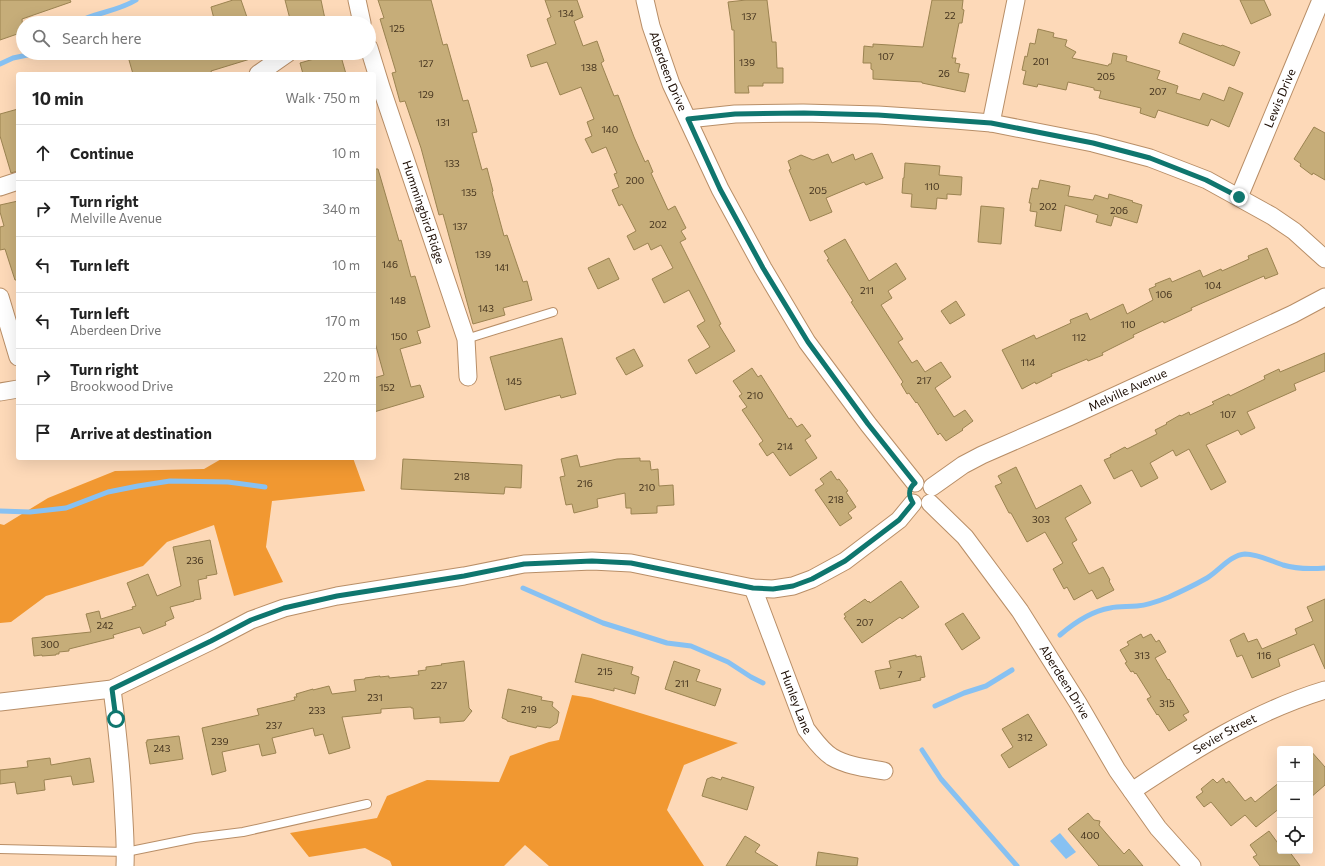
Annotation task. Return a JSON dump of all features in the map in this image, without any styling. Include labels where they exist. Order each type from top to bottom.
[{"type":"street","points":[[357,0],[360,16]]},
{"type":"street","name":"Aberdeen Drive","points":[[645,0],[651,26],[671,84],[720,189],[763,268],[808,342],[868,424],[915,483],[909,492],[910,498],[925,498],[965,537],[1020,612],[1078,703],[1117,770],[1158,828],[1192,866]]},
{"type":"street","points":[[991,123],[1016,0]]},
{"type":"street","name":"Lewis Drive","points":[[1239,197],[1321,0]]},
{"type":"street","points":[[261,72],[278,60]]},
{"type":"street","name":"Hummingbird Ridge","points":[[373,60],[466,340],[468,378]]},
{"type":"street","points":[[688,119],[735,114],[804,113],[878,115],[991,123],[1093,143],[1150,158],[1206,180],[1272,216],[1294,231],[1325,259]]},
{"type":"street","points":[[0,187],[16,182]]},
{"type":"street","points":[[0,297],[16,350]]},
{"type":"street","name":"Melville Avenue","points":[[0,702],[112,689],[251,620],[284,608],[337,596],[464,576],[524,564],[592,561],[631,563],[753,588],[773,589],[793,586],[812,579],[845,561],[899,520],[963,466],[982,455],[1272,324],[1325,297]]},
{"type":"street","points":[[0,392],[16,389]]},
{"type":"street","name":"Hunley Lane","points":[[753,588],[806,729],[818,744],[832,757],[848,764],[884,772]]},
{"type":"street","points":[[112,689],[117,727],[126,859]]},
{"type":"street","name":"Sevier Street","points":[[1132,791],[1176,762],[1250,720],[1307,695],[1325,690]]},
{"type":"lane","points":[[466,340],[553,312]]},
{"type":"lane","points":[[0,849],[126,859],[195,838],[243,832],[367,804]]},
{"type":"shaded area","points":[[220,460],[354,460],[365,491],[272,501],[266,547],[283,582],[234,596],[214,525],[167,542],[143,566],[46,596],[11,622],[0,623],[0,524],[4,525],[48,498],[115,471],[204,469]]},
{"type":"shaded area","points":[[572,695],[591,698],[738,743],[684,765],[667,810],[704,866],[549,866],[525,845],[504,866],[392,866],[390,861],[365,848],[309,857],[290,833],[377,818],[387,796],[427,780],[499,782],[510,756],[549,742],[559,740]]},
{"type":"water","points":[[1060,833],[1076,852],[1066,859],[1050,841]]},
{"type":"building","points":[[0,0],[70,0],[71,2],[31,16],[16,16],[16,34],[0,40]]},
{"type":"building","points":[[233,0],[241,0],[247,16],[213,16],[211,7]]},
{"type":"building","points":[[285,0],[321,0],[324,16],[289,16]]},
{"type":"building","points":[[378,0],[431,0],[443,45],[447,44],[463,101],[468,100],[477,132],[472,133],[482,170],[487,168],[504,236],[507,235],[523,282],[527,281],[532,300],[503,308],[505,315],[473,324],[443,214],[439,215],[421,148],[405,101],[400,102],[392,73],[396,72],[380,19],[384,18]]},
{"type":"building","points":[[545,0],[577,0],[583,17],[574,21],[583,46],[597,41],[604,61],[601,63],[614,96],[618,95],[645,162],[648,160],[653,172],[651,173],[668,210],[675,206],[686,228],[681,231],[686,239],[680,242],[721,324],[719,325],[735,351],[696,374],[688,360],[710,347],[697,326],[705,321],[689,290],[664,303],[652,279],[673,268],[661,245],[651,250],[648,243],[634,250],[627,236],[636,231],[622,204],[619,206],[612,190],[619,187],[614,174],[617,173],[606,147],[592,153],[585,139],[592,136],[587,122],[594,119],[581,87],[560,95],[547,62],[531,67],[527,55],[556,44],[547,19],[551,17]]},
{"type":"building","points":[[767,0],[772,42],[776,42],[777,68],[783,68],[783,83],[763,83],[763,86],[748,86],[749,93],[735,93],[734,30],[732,30],[728,2]]},
{"type":"building","points":[[932,0],[963,0],[962,9],[964,10],[962,23],[959,23],[952,58],[956,58],[955,63],[960,64],[958,72],[969,74],[965,92],[922,82],[873,79],[871,63],[863,63],[864,46],[873,47],[873,44],[923,47]]},
{"type":"building","points":[[1240,0],[1264,0],[1271,15],[1251,24]]},
{"type":"building","points":[[1038,29],[1054,33],[1053,37],[1067,40],[1065,46],[1076,52],[1072,58],[1108,66],[1111,64],[1113,53],[1127,56],[1126,61],[1160,71],[1157,79],[1178,86],[1176,93],[1200,100],[1203,93],[1224,101],[1229,87],[1243,93],[1229,127],[1211,119],[1208,126],[1158,110],[1155,118],[1140,113],[1141,108],[1099,98],[1101,91],[1094,90],[1094,88],[1068,82],[1066,90],[1038,84],[1037,87],[1023,84],[1026,71],[1022,70],[1025,56],[1027,57],[1030,43],[1035,44]]},
{"type":"building","points":[[1183,33],[1240,52],[1234,66],[1179,43]]},
{"type":"building","points":[[129,60],[247,60],[211,72],[132,72]]},
{"type":"building","points":[[310,60],[342,60],[345,72],[302,72],[300,63]]},
{"type":"building","points":[[16,110],[16,172],[11,173],[0,136],[0,114]]},
{"type":"building","points":[[1314,127],[1325,133],[1325,180],[1313,173],[1312,175],[1300,166],[1301,164],[1294,159]]},
{"type":"building","points":[[872,153],[883,178],[866,185],[864,182],[826,198],[832,212],[810,221],[789,170],[791,169],[788,161],[801,155],[813,160],[828,154],[832,163],[853,154],[855,160]]},
{"type":"building","points":[[905,163],[940,166],[939,175],[962,177],[961,195],[947,194],[947,199],[937,198],[936,209],[911,207],[912,194],[902,193]]},
{"type":"building","points":[[376,169],[378,169],[399,241],[401,240],[411,277],[415,276],[430,327],[417,331],[421,343],[400,349],[411,387],[420,385],[424,397],[376,411],[376,377],[384,375],[376,346]]},
{"type":"building","points":[[1040,180],[1070,186],[1068,196],[1093,200],[1095,195],[1108,199],[1109,194],[1133,201],[1132,202],[1142,205],[1137,223],[1114,216],[1111,226],[1096,222],[1098,215],[1065,205],[1061,231],[1035,226],[1037,212],[1030,211],[1031,203],[1029,203],[1032,188],[1038,189]]},
{"type":"building","points":[[16,201],[16,280],[5,249],[0,250],[0,227],[4,226],[0,212],[0,205]]},
{"type":"building","points":[[981,206],[1004,208],[1001,244],[978,242]]},
{"type":"building","points":[[845,239],[869,281],[896,263],[906,279],[888,291],[892,298],[881,305],[903,339],[898,342],[912,363],[917,360],[925,372],[941,362],[951,377],[935,388],[954,417],[965,410],[973,421],[962,429],[963,430],[946,441],[940,433],[938,435],[917,402],[916,403],[909,393],[907,394],[901,384],[903,382],[851,302],[853,301],[827,260],[829,259],[824,251]]},
{"type":"building","points":[[1267,248],[1278,274],[1265,279],[1264,276],[1191,308],[1192,310],[1133,335],[1134,337],[1102,353],[1103,355],[1088,361],[1087,359],[1051,374],[1052,376],[1036,384],[1035,382],[1022,389],[1002,350],[1034,335],[1036,339],[1071,323],[1070,320],[1087,313],[1090,320],[1123,304],[1127,314],[1153,300],[1149,289],[1156,286],[1155,284],[1170,278],[1172,282],[1200,270],[1203,277],[1221,269],[1222,271],[1249,259],[1248,256]]},
{"type":"building","points":[[609,258],[619,279],[598,289],[588,268]]},
{"type":"building","points":[[956,301],[965,315],[950,324],[941,311]]},
{"type":"building","points":[[562,338],[576,394],[561,398],[560,395],[505,410],[490,357]]},
{"type":"building","points":[[634,349],[643,366],[626,375],[616,358]]},
{"type":"building","points":[[1325,353],[1325,371],[1294,384],[1296,390],[1247,412],[1255,428],[1241,435],[1238,430],[1206,445],[1226,482],[1211,490],[1189,449],[1176,456],[1173,450],[1150,463],[1158,478],[1141,487],[1132,470],[1114,479],[1104,460],[1111,457],[1110,455],[1125,447],[1127,449],[1157,434],[1155,430],[1180,415],[1181,416],[1189,412],[1190,415],[1214,404],[1212,402],[1229,394],[1230,396],[1265,379],[1264,376],[1279,369],[1280,372]]},
{"type":"building","points":[[752,368],[758,377],[761,375],[789,419],[791,418],[797,427],[802,424],[811,436],[805,440],[817,458],[790,476],[773,452],[767,456],[759,444],[763,441],[742,410],[747,407],[739,396],[742,394],[733,381]]},
{"type":"building","points":[[577,455],[580,467],[617,459],[640,458],[640,461],[650,461],[651,470],[658,469],[659,486],[673,485],[674,505],[657,506],[657,513],[631,514],[631,508],[626,508],[625,493],[597,499],[598,507],[574,513],[572,504],[566,505],[560,477],[565,476],[561,459]]},
{"type":"building","points":[[403,459],[522,465],[521,488],[505,487],[504,494],[401,489]]},
{"type":"building","points":[[1016,467],[1036,509],[1081,485],[1091,503],[1065,518],[1077,540],[1072,543],[1089,574],[1103,567],[1114,590],[1097,599],[1092,590],[1074,600],[1067,587],[1064,589],[1053,569],[1063,563],[1045,532],[1027,542],[1011,513],[1009,513],[995,486],[1002,483],[998,476]]},
{"type":"building","points":[[831,471],[837,480],[839,479],[848,491],[846,492],[856,507],[848,513],[852,518],[840,526],[815,490],[824,484],[820,479]]},
{"type":"building","points":[[210,540],[217,574],[206,576],[207,578],[198,580],[201,599],[170,607],[174,618],[165,622],[166,625],[143,634],[140,627],[113,635],[114,638],[69,649],[69,651],[59,652],[59,654],[56,655],[34,656],[32,638],[91,632],[86,614],[99,611],[101,619],[133,609],[132,607],[136,606],[127,583],[148,574],[157,596],[181,586],[173,547]]},
{"type":"building","points":[[901,581],[919,607],[902,619],[900,617],[862,643],[844,618],[846,617],[844,614],[865,599],[870,603]]},
{"type":"building","points":[[1325,599],[1325,669],[1314,644],[1278,659],[1280,666],[1252,678],[1242,655],[1237,657],[1230,640],[1244,633],[1248,642],[1257,639],[1262,649],[1297,634],[1295,629],[1313,621],[1307,607]]},
{"type":"building","points":[[963,613],[980,638],[962,650],[945,624]]},
{"type":"building","points":[[1141,634],[1143,638],[1151,634],[1156,642],[1159,640],[1166,652],[1155,658],[1189,712],[1183,715],[1187,720],[1169,731],[1147,699],[1151,697],[1136,673],[1135,674],[1133,671],[1131,672],[1125,663],[1127,662],[1120,650],[1129,645],[1127,642]]},
{"type":"building","points":[[582,654],[633,667],[631,674],[639,677],[635,694],[614,688],[614,691],[575,682]]},
{"type":"building","points":[[916,655],[916,657],[921,656],[925,677],[920,678],[921,680],[880,689],[875,671],[891,668],[889,661]]},
{"type":"building","points":[[464,661],[469,708],[472,711],[464,721],[440,723],[440,717],[414,719],[413,708],[411,707],[381,709],[381,713],[342,717],[350,748],[329,754],[323,734],[315,736],[313,728],[272,738],[276,753],[262,756],[259,744],[222,752],[226,771],[212,775],[202,728],[259,715],[257,709],[295,700],[294,697],[297,697],[296,694],[313,689],[329,686],[332,694],[356,691],[354,680],[380,676],[389,676],[389,678],[419,675],[418,671],[426,670],[426,667]]},
{"type":"building","points":[[674,661],[700,670],[696,681],[721,689],[715,706],[665,689]]},
{"type":"building","points":[[508,689],[542,697],[541,700],[553,702],[552,706],[559,712],[557,723],[550,728],[537,726],[536,728],[507,721],[502,718]]},
{"type":"building","points":[[1028,714],[1047,745],[1009,768],[1001,755],[1013,747],[1002,729]]},
{"type":"building","points":[[179,736],[183,759],[150,764],[146,742],[147,740]]},
{"type":"building","points":[[1313,753],[1325,767],[1325,785],[1313,795]]},
{"type":"building","points":[[50,758],[51,765],[90,758],[94,782],[73,785],[71,776],[44,780],[45,790],[17,794],[15,782],[0,784],[0,770],[28,767],[27,761]]},
{"type":"building","points":[[712,777],[721,780],[722,777],[754,787],[747,810],[702,796],[707,779]]},
{"type":"building","points":[[1223,778],[1226,783],[1229,781],[1245,801],[1251,797],[1255,802],[1277,784],[1277,810],[1256,827],[1245,815],[1231,826],[1211,802],[1204,807],[1196,797],[1203,792],[1201,789],[1213,779],[1217,783]]},
{"type":"building","points":[[1088,813],[1094,820],[1100,821],[1099,825],[1124,854],[1129,849],[1143,866],[1099,866],[1068,829]]},
{"type":"building","points":[[1269,831],[1277,842],[1277,854],[1291,854],[1300,866],[1260,866],[1253,857],[1257,855],[1250,845]]},
{"type":"building","points":[[745,836],[760,845],[755,852],[778,866],[726,866]]},
{"type":"building","points":[[818,852],[858,858],[857,866],[816,866]]},
{"type":"waterway","points":[[91,16],[121,7],[136,0]]},
{"type":"waterway","points":[[0,64],[16,57]]},
{"type":"waterway","points":[[0,511],[30,512],[66,508],[108,492],[170,481],[228,482],[265,487]]},
{"type":"waterway","points":[[1060,635],[1077,622],[1097,612],[1113,607],[1145,605],[1169,597],[1207,578],[1234,557],[1240,555],[1255,555],[1293,567],[1309,569],[1325,568]]},
{"type":"waterway","points":[[523,588],[603,623],[667,643],[691,646],[728,662],[763,683]]},
{"type":"waterway","points":[[935,706],[964,693],[986,686],[1012,670]]},
{"type":"waterway","points":[[922,750],[941,779],[1017,866]]},
{"type":"route","points":[[116,719],[112,689],[251,620],[284,608],[337,596],[464,576],[524,564],[592,561],[631,563],[753,588],[773,589],[793,586],[812,579],[845,561],[899,520],[913,503],[909,492],[915,483],[868,424],[808,342],[763,268],[720,189],[688,119],[735,114],[804,113],[878,115],[991,123],[1093,143],[1150,158],[1174,166],[1206,180],[1239,197]]}]
